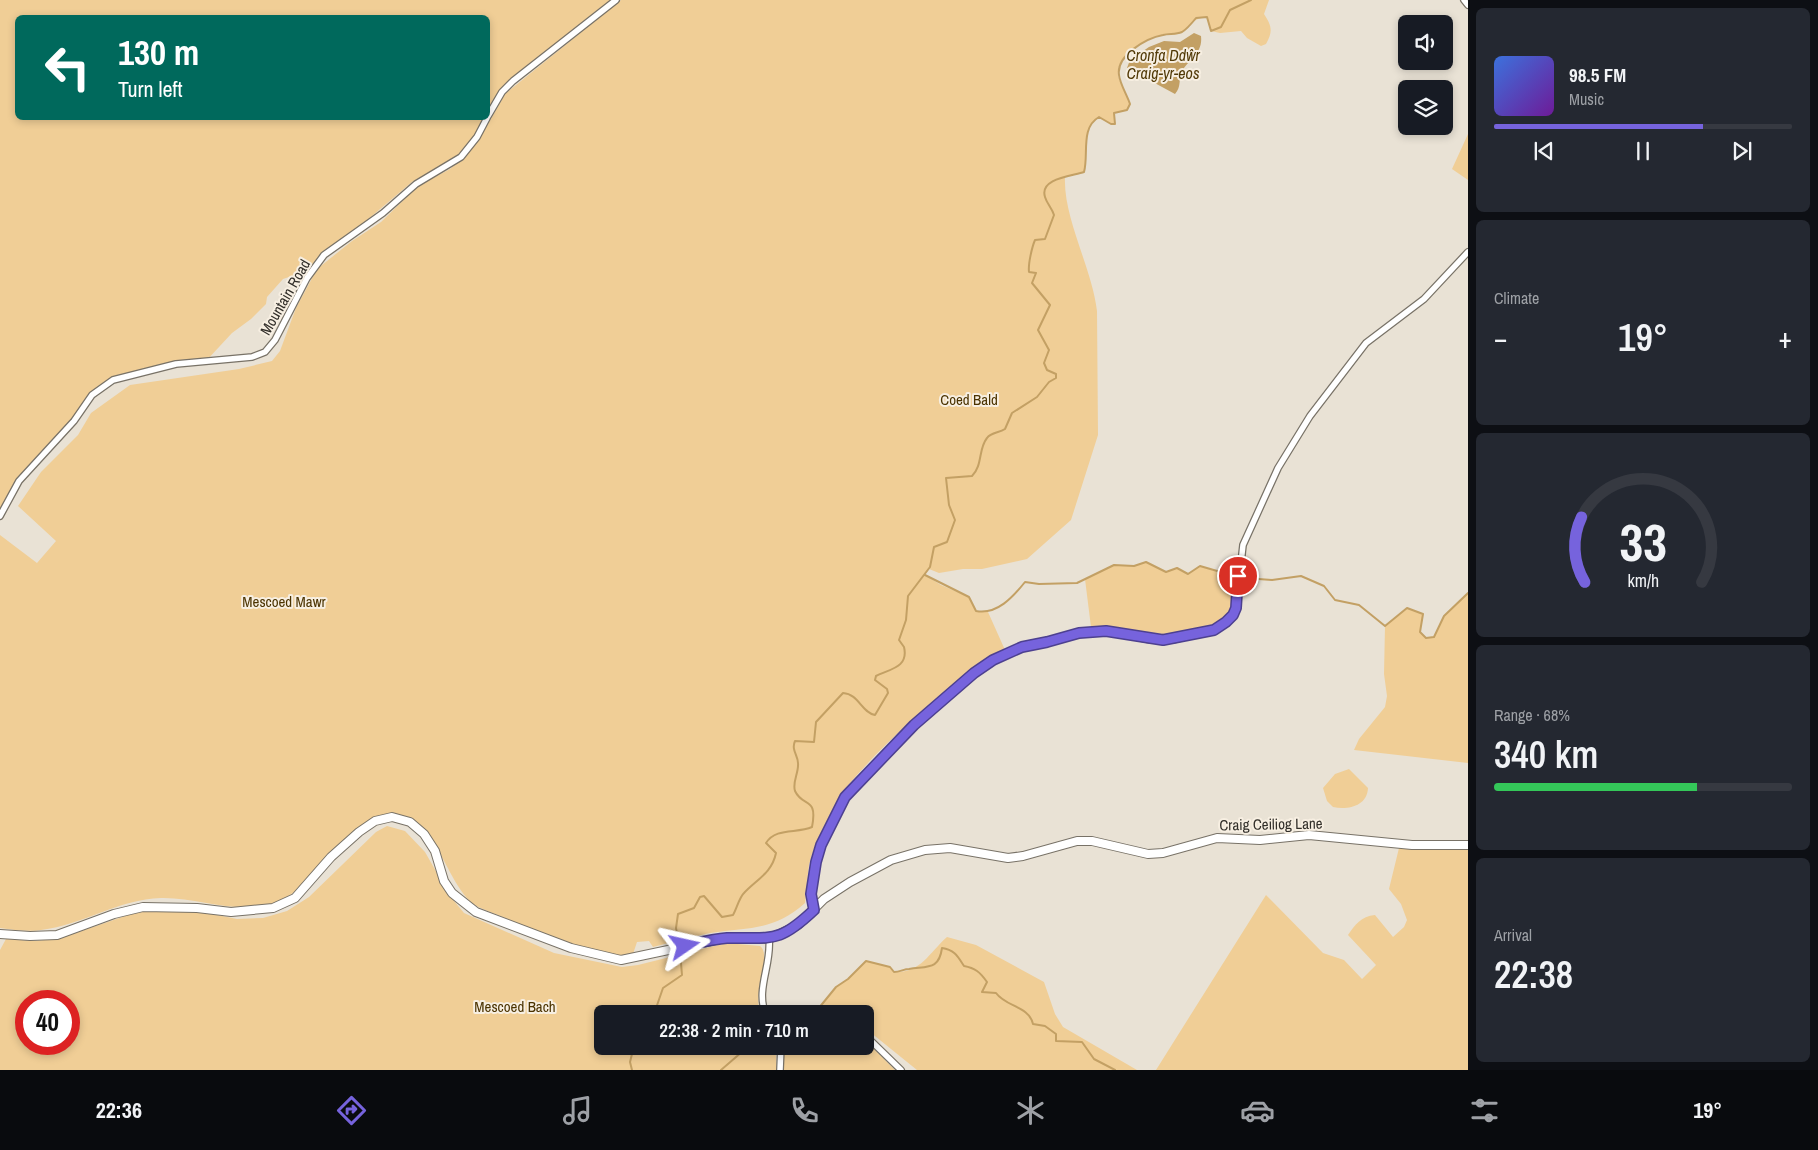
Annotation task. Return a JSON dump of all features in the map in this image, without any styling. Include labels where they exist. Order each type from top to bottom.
[{"type":"street","name":"Mountain Road","points":[[490,112],[502,92],[513,81],[616,0]]},
{"type":"street","points":[[1464,0],[1468,5]]},
{"type":"street","name":"Mountain Road","points":[[0,516],[19,481],[74,421],[92,395],[114,380],[176,364],[252,357],[265,352],[275,340],[307,278],[324,255],[383,213],[416,184],[461,157],[477,137],[486,120]]},
{"type":"street","points":[[814,910],[811,894],[816,862],[821,845],[845,797],[920,719],[974,673],[993,660],[1022,647],[1079,633],[1106,631],[1163,640],[1214,630],[1233,615],[1243,545],[1278,468],[1310,416],[1366,343],[1424,298],[1468,252]]},
{"type":"street","points":[[0,934],[57,934],[114,914],[143,907],[197,908],[231,912],[274,908],[295,898],[331,857],[359,832],[374,821],[392,817],[410,822],[424,834],[435,851],[444,881],[452,893],[476,912],[571,948],[622,960],[725,938],[769,939],[770,950],[761,1000],[763,1005]]},
{"type":"street","name":"Craig Ceiliog Lane","points":[[769,939],[798,926],[824,899],[850,882],[891,860],[913,852],[940,848],[1008,858],[1023,856],[1077,841],[1092,841],[1148,854],[1178,849],[1217,838],[1260,840],[1309,835],[1412,845],[1468,845]]},
{"type":"street","points":[[874,1044],[901,1070]]},
{"type":"street","points":[[780,1055],[780,1070]]},
{"type":"green space","points":[[0,0],[613,0],[504,85],[490,106],[490,15],[15,15],[15,120],[483,120],[476,134],[460,154],[412,182],[366,221],[322,252],[304,276],[295,275],[283,279],[267,297],[266,304],[251,319],[232,333],[206,361],[176,364],[114,380],[92,395],[74,421],[19,481],[0,516]]},
{"type":"green space","points":[[621,0],[1269,0],[1264,14],[1269,22],[1271,32],[1266,44],[1261,46],[1247,38],[1241,31],[1220,33],[1211,31],[1207,18],[1202,18],[1194,21],[1178,34],[1155,37],[1127,54],[1119,68],[1118,75],[1130,104],[1127,110],[1114,113],[1115,124],[1111,124],[1099,117],[1093,122],[1087,134],[1084,172],[1065,177],[1068,209],[1090,278],[1097,311],[1098,435],[1071,520],[1027,559],[982,569],[963,569],[939,573],[929,569],[925,575],[941,585],[969,597],[976,611],[988,612],[1005,650],[969,672],[945,691],[894,737],[854,778],[833,809],[815,846],[809,865],[805,903],[783,919],[772,923],[710,933],[653,947],[649,941],[637,942],[633,954],[625,957],[555,940],[472,903],[462,892],[438,850],[419,826],[407,818],[391,814],[378,816],[364,824],[336,849],[296,890],[284,899],[269,905],[239,907],[176,899],[146,899],[116,907],[72,923],[41,930],[0,928],[0,535],[37,563],[56,541],[18,506],[41,472],[78,435],[91,413],[130,385],[239,369],[272,361],[280,351],[296,308],[317,269],[352,241],[381,222],[418,186],[450,169],[461,160],[479,140],[505,94]]},
{"type":"green space","points":[[1468,134],[1468,180],[1452,169]]},
{"type":"green space","points":[[1146,562],[1166,572],[1177,568],[1188,574],[1200,566],[1235,578],[1232,609],[1224,621],[1178,635],[1151,637],[1091,627],[1085,579],[1114,565],[1134,566]]},
{"type":"green space","points":[[1468,593],[1468,763],[1354,750],[1359,739],[1385,707],[1387,696],[1384,674],[1385,626],[1407,608],[1423,614],[1420,632],[1426,638],[1434,637],[1444,616]]},
{"type":"green space","points":[[1349,769],[1368,788],[1367,794],[1355,806],[1333,807],[1327,801],[1323,788],[1335,774]]},
{"type":"green space","name":"Mescoed Bach","points":[[387,826],[405,831],[425,852],[450,896],[464,913],[554,953],[622,967],[638,965],[726,943],[760,946],[764,958],[758,997],[759,1005],[594,1005],[594,1055],[776,1055],[777,1070],[0,1070],[0,950],[6,939],[35,941],[61,938],[131,914],[148,911],[197,911],[237,919],[263,918],[287,911],[309,897],[376,832]]},
{"type":"green space","points":[[1399,848],[1468,849],[1468,1070],[1156,1070],[1266,895],[1323,953],[1344,960],[1362,979],[1376,965],[1348,935],[1353,928],[1362,919],[1375,915],[1393,937],[1404,927],[1407,920],[1401,904],[1389,889]]},
{"type":"green space","points":[[947,937],[976,945],[1044,982],[1055,1014],[1063,1027],[1137,1070],[917,1070],[874,1035],[874,1005],[821,1005],[836,987],[848,979],[866,961],[890,967],[894,972],[911,969],[924,961]]},
{"type":"green space","points":[[874,1049],[895,1070],[782,1070],[783,1055],[874,1055]]},
{"type":"water","name":"Cronfa Ddŵr Craig-yr-eos","points":[[1194,33],[1201,36],[1200,47],[1182,71],[1175,94],[1127,68],[1130,60],[1149,47],[1164,41],[1180,42]]},
{"type":"waterway","points":[[679,946],[676,928],[678,914],[694,908],[700,897],[704,896],[722,917],[733,915],[742,895],[763,876],[774,860],[776,853],[766,843],[770,838],[781,833],[812,827],[813,811],[811,806],[798,796],[794,788],[798,767],[798,760],[794,750],[795,741],[814,742],[816,722],[843,693],[853,696],[866,710],[875,715],[888,693],[887,689],[875,680],[876,676],[897,667],[904,659],[904,647],[899,640],[906,620],[908,596],[930,567],[934,547],[947,542],[955,520],[949,505],[946,478],[972,476],[978,467],[982,447],[987,438],[1005,429],[1012,413],[1037,397],[1049,382],[1056,378],[1056,374],[1047,370],[1044,363],[1049,350],[1038,330],[1050,305],[1032,283],[1036,273],[1029,272],[1030,256],[1035,240],[1045,239],[1054,215],[1045,197],[1047,186],[1058,179],[1084,172],[1087,134],[1093,122],[1099,117],[1111,124],[1115,124],[1114,113],[1127,110],[1130,104],[1119,75],[1122,61],[1127,54],[1141,44],[1165,34],[1182,32],[1196,18],[1207,17],[1211,31],[1221,27],[1230,10],[1251,0]]},
{"type":"waterway","points":[[925,575],[969,597],[976,611],[984,612],[1004,604],[1025,582],[1039,584],[1077,583],[1114,565],[1134,566],[1146,562],[1166,572],[1177,568],[1188,574],[1200,566],[1231,577],[1272,580],[1301,576],[1324,586],[1335,600],[1359,605],[1385,626],[1407,608],[1423,614],[1420,632],[1426,638],[1434,637],[1444,616],[1468,593]]},
{"type":"waterway","points":[[821,1005],[836,987],[848,979],[866,961],[890,967],[894,972],[898,972],[932,966],[941,955],[942,948],[953,952],[964,966],[974,969],[982,976],[987,982],[982,992],[996,993],[1000,998],[1022,1010],[1031,1018],[1033,1024],[1045,1026],[1056,1034],[1056,1041],[1082,1042],[1094,1059],[1115,1070]]},
{"type":"waterway","points":[[657,1005],[663,988],[682,975],[680,951]]},
{"type":"waterway","points":[[632,1055],[630,1062],[632,1070]]},
{"type":"waterway","points":[[721,1070],[738,1055]]},
{"type":"route","points":[[685,946],[725,938],[769,939],[784,934],[798,926],[814,910],[811,894],[816,862],[821,845],[845,797],[884,755],[946,695],[993,660],[1022,647],[1094,630],[1151,640],[1172,640],[1214,630],[1233,615],[1236,608],[1238,576]]},
{"type":"park label","name":"Coed Bald","points":[[969,399]]},
{"type":"park label","name":"Mescoed Mawr","points":[[284,601]]}]
